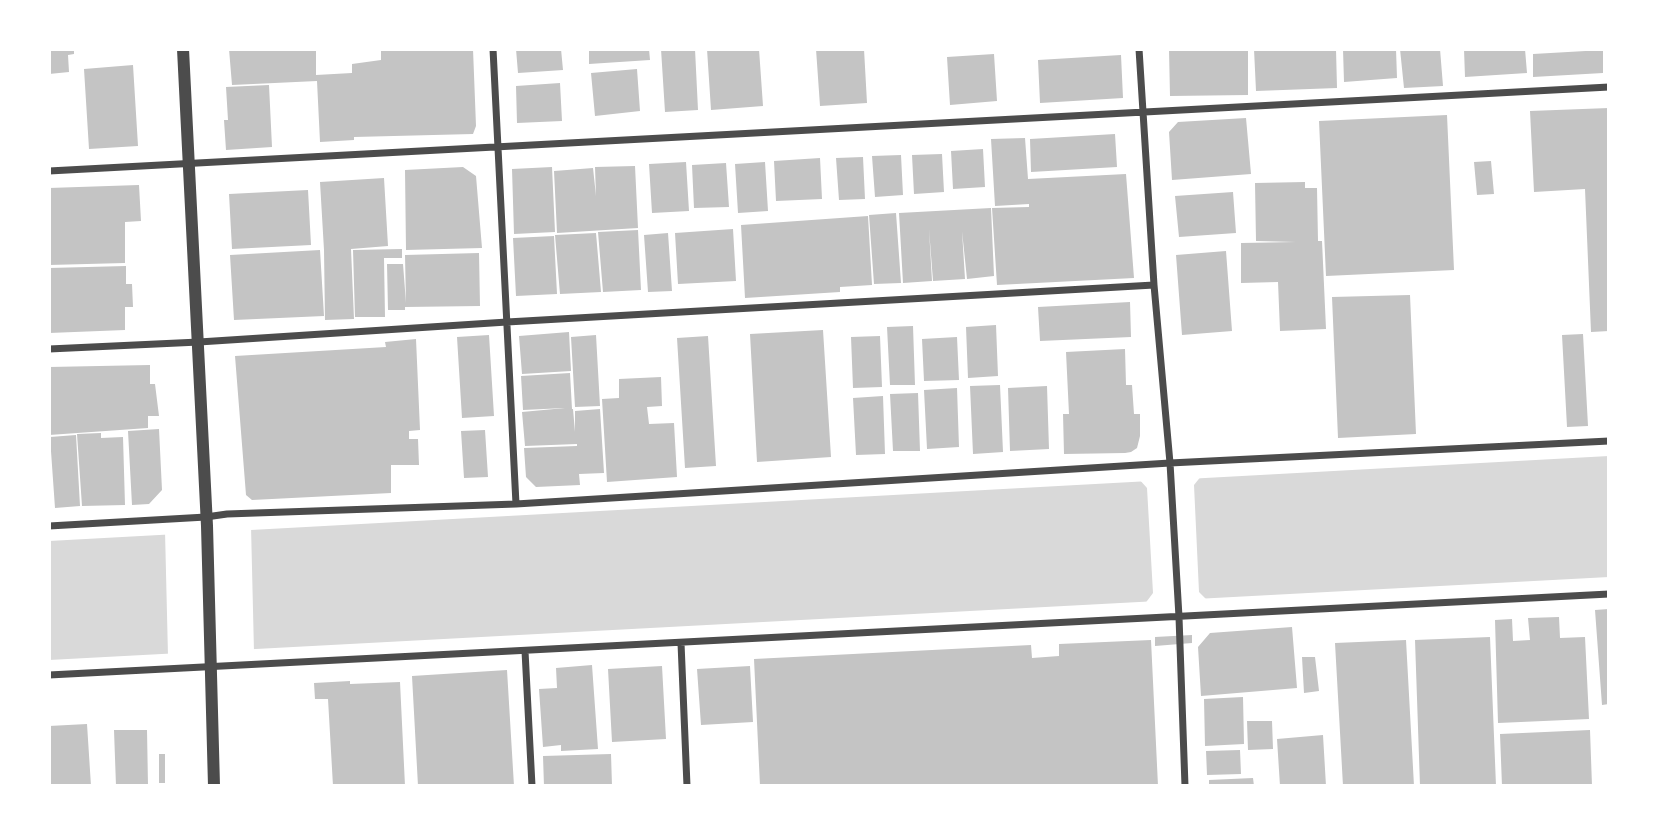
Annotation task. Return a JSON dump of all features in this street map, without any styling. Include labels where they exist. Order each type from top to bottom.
[{"type":"street","points":[[183,49],[206,521],[214,786]]},
{"type":"street","points":[[493,49],[516,504]]},
{"type":"street","points":[[1139,49],[1154,285],[1171,477],[1185,786]]},
{"type":"street","points":[[49,171],[1609,87]]},
{"type":"street","points":[[49,349],[1154,285]]},
{"type":"street","points":[[49,526],[206,521],[227,514],[516,504],[1170,463],[1609,441]]},
{"type":"street","points":[[49,675],[211,660],[524,651],[1609,594]]},
{"type":"street","points":[[681,643],[687,786]]},
{"type":"street","points":[[524,651],[531,786]]},
{"type":"shaded area","points":[[1609,456],[1609,577],[49,660],[49,541]]},
{"type":"pier","points":[[1202,475],[1194,485],[1199,592],[1209,602],[1144,605],[1153,593],[1147,488],[1138,478]]},
{"type":"pier","points":[[251,526],[254,652],[168,656],[165,531]]},
{"type":"building","points":[[49,49],[74,49],[74,54],[68,55],[69,72],[49,74]]},
{"type":"building","points":[[229,49],[316,49],[316,75],[352,73],[352,64],[381,60],[381,49],[473,49],[476,126],[473,134],[354,137],[354,140],[320,142],[317,81],[232,85]]},
{"type":"building","points":[[516,49],[561,49],[563,70],[518,73]]},
{"type":"building","points":[[589,49],[649,49],[650,60],[589,64]]},
{"type":"building","points":[[661,49],[695,49],[698,110],[665,112]]},
{"type":"building","points":[[707,49],[759,49],[763,106],[711,110]]},
{"type":"building","points":[[816,49],[864,49],[867,103],[820,106]]},
{"type":"building","points":[[1169,49],[1248,49],[1248,95],[1170,96]]},
{"type":"building","points":[[1254,49],[1336,49],[1337,88],[1256,91]]},
{"type":"building","points":[[1343,49],[1396,49],[1397,78],[1344,82]]},
{"type":"building","points":[[1400,49],[1440,49],[1443,86],[1404,88]]},
{"type":"building","points":[[1464,49],[1525,49],[1527,73],[1465,77]]},
{"type":"building","points":[[1603,50],[1603,73],[1533,77],[1533,54]]},
{"type":"building","points":[[994,54],[997,101],[950,105],[947,57]]},
{"type":"building","points":[[1121,55],[1123,98],[1040,103],[1038,60]]},
{"type":"building","points":[[133,65],[138,146],[89,149],[84,69]]},
{"type":"building","points":[[637,69],[640,111],[595,116],[591,73]]},
{"type":"building","points":[[560,83],[562,121],[517,123],[516,86]]},
{"type":"building","points":[[269,85],[272,147],[226,150],[226,87]]},
{"type":"building","points":[[1609,108],[1609,331],[1591,332],[1585,189],[1534,192],[1530,111]]},
{"type":"building","points":[[1447,115],[1454,270],[1326,276],[1319,121]]},
{"type":"building","points":[[1246,118],[1251,174],[1172,180],[1169,132],[1178,122]]},
{"type":"building","points":[[1115,134],[1117,167],[1031,172],[1030,139]]},
{"type":"building","points":[[1025,138],[1028,179],[1126,174],[1134,278],[997,285],[992,208],[1029,207],[1029,204],[995,206],[991,139]]},
{"type":"building","points":[[983,149],[985,187],[953,189],[951,151]]},
{"type":"building","points":[[942,154],[944,192],[914,194],[912,155]]},
{"type":"building","points":[[901,155],[903,195],[875,197],[872,156]]},
{"type":"building","points":[[863,157],[865,199],[839,200],[836,158]]},
{"type":"building","points":[[820,158],[822,199],[776,201],[774,161]]},
{"type":"building","points":[[1491,161],[1494,194],[1477,195],[1474,162]]},
{"type":"building","points":[[686,162],[689,211],[652,213],[649,164]]},
{"type":"building","points":[[765,162],[768,211],[738,213],[735,164]]},
{"type":"building","points":[[726,163],[729,207],[694,208],[692,165]]},
{"type":"building","points":[[635,166],[638,228],[557,233],[554,171],[593,168],[596,196],[595,167]]},
{"type":"building","points":[[463,167],[476,176],[482,248],[406,250],[405,170]]},
{"type":"building","points":[[552,167],[555,232],[514,234],[512,169]]},
{"type":"building","points":[[384,178],[388,246],[351,249],[354,319],[325,320],[320,182]]},
{"type":"building","points":[[1305,182],[1305,188],[1317,188],[1318,241],[1322,241],[1326,329],[1280,331],[1278,282],[1241,283],[1241,243],[1296,242],[1256,241],[1255,183]]},
{"type":"building","points":[[139,185],[141,221],[125,222],[125,263],[49,265],[49,188]]},
{"type":"building","points":[[308,190],[311,245],[232,249],[229,194]]},
{"type":"building","points":[[1233,192],[1236,233],[1179,237],[1175,196]]},
{"type":"building","points":[[991,208],[994,276],[967,279],[962,231],[965,279],[933,281],[929,229],[932,281],[903,283],[899,213]]},
{"type":"building","points":[[896,213],[901,283],[874,284],[869,215]]},
{"type":"building","points":[[868,216],[872,285],[840,287],[840,292],[745,298],[741,225]]},
{"type":"building","points":[[733,229],[736,281],[678,284],[675,233]]},
{"type":"building","points":[[638,230],[641,290],[603,292],[598,232]]},
{"type":"building","points":[[596,233],[601,292],[560,294],[555,235]]},
{"type":"building","points":[[668,233],[672,291],[648,292],[644,235]]},
{"type":"building","points":[[554,236],[557,294],[516,296],[513,238]]},
{"type":"building","points":[[402,249],[402,258],[384,258],[385,317],[355,317],[353,250]]},
{"type":"building","points":[[320,250],[324,316],[234,320],[230,255]]},
{"type":"building","points":[[1226,251],[1232,331],[1182,335],[1176,255]]},
{"type":"building","points":[[479,253],[480,306],[405,307],[405,310],[388,310],[387,264],[403,264],[406,303],[405,255]]},
{"type":"building","points":[[126,266],[126,284],[132,284],[133,307],[125,307],[125,330],[49,333],[49,268]]},
{"type":"building","points":[[1410,295],[1416,434],[1338,438],[1332,297]]},
{"type":"building","points":[[1130,302],[1131,337],[1040,341],[1038,307]]},
{"type":"building","points":[[996,325],[998,376],[968,378],[966,327]]},
{"type":"building","points":[[913,326],[915,385],[890,385],[887,327]]},
{"type":"building","points":[[823,330],[831,457],[757,462],[750,334]]},
{"type":"building","points":[[569,332],[571,371],[522,374],[519,336]]},
{"type":"building","points":[[1583,334],[1588,426],[1567,427],[1562,335]]},
{"type":"building","points":[[489,335],[494,416],[462,418],[457,337]]},
{"type":"building","points":[[596,335],[600,406],[575,407],[571,337]]},
{"type":"building","points":[[708,336],[716,466],[685,468],[677,338]]},
{"type":"building","points":[[880,336],[882,387],[853,388],[851,337]]},
{"type":"building","points":[[957,337],[959,380],[924,381],[922,339]]},
{"type":"building","points":[[416,339],[420,430],[409,431],[409,439],[418,439],[419,465],[391,465],[391,493],[252,500],[246,495],[235,356],[386,347],[385,342]]},
{"type":"building","points":[[1125,349],[1126,385],[1132,385],[1134,414],[1140,414],[1137,448],[1125,453],[1064,454],[1063,414],[1069,414],[1066,352]]},
{"type":"building","points":[[150,365],[150,384],[155,384],[159,416],[148,416],[148,428],[49,435],[49,367]]},
{"type":"building","points":[[570,373],[575,432],[575,411],[600,409],[604,473],[579,474],[580,485],[536,487],[526,477],[524,448],[577,444],[525,446],[522,412],[565,408],[523,410],[521,376]]},
{"type":"building","points":[[661,377],[662,406],[647,407],[649,424],[674,423],[677,477],[607,482],[602,399],[619,398],[619,379]]},
{"type":"building","points":[[1000,385],[1003,452],[973,454],[970,386]]},
{"type":"building","points":[[1047,386],[1049,449],[1010,451],[1008,388]]},
{"type":"building","points":[[957,388],[959,447],[927,449],[924,390]]},
{"type":"building","points":[[918,393],[920,451],[893,451],[890,394]]},
{"type":"building","points":[[883,396],[885,454],[856,455],[853,398]]},
{"type":"building","points":[[159,429],[162,490],[149,504],[132,505],[128,431]]},
{"type":"building","points":[[485,430],[488,477],[464,478],[461,431]]},
{"type":"building","points":[[101,433],[101,438],[123,437],[125,505],[82,506],[77,434]]},
{"type":"building","points":[[76,435],[80,506],[55,508],[50,437]]},
{"type":"building","points":[[1609,609],[1609,704],[1602,705],[1595,610]]},
{"type":"building","points":[[1559,617],[1560,638],[1585,637],[1589,719],[1498,723],[1495,620],[1512,619],[1513,641],[1530,640],[1528,618]]},
{"type":"building","points":[[1292,627],[1297,688],[1201,696],[1198,647],[1210,633]]},
{"type":"building","points":[[1192,635],[1192,643],[1155,646],[1155,637]]},
{"type":"building","points":[[1490,637],[1496,786],[1420,786],[1415,640]]},
{"type":"building","points":[[1151,640],[1158,786],[760,786],[754,659],[1031,645],[1032,658],[1059,656],[1059,644]]},
{"type":"building","points":[[1406,640],[1414,786],[1343,786],[1335,643]]},
{"type":"building","points":[[1302,657],[1315,657],[1319,691],[1304,693]]},
{"type":"building","points":[[592,665],[598,749],[561,751],[561,745],[543,747],[539,689],[557,688],[556,668]]},
{"type":"building","points":[[662,666],[666,739],[612,742],[608,669]]},
{"type":"building","points":[[750,666],[753,722],[701,725],[697,669]]},
{"type":"building","points":[[507,670],[514,786],[418,786],[412,676]]},
{"type":"building","points":[[350,681],[350,684],[400,682],[405,786],[333,786],[328,699],[315,699],[314,683]]},
{"type":"building","points":[[1243,697],[1244,744],[1205,746],[1204,699]]},
{"type":"building","points":[[1247,721],[1272,721],[1273,749],[1248,750]]},
{"type":"building","points":[[87,724],[91,786],[49,786],[49,726]]},
{"type":"building","points":[[114,730],[147,730],[148,786],[116,786]]},
{"type":"building","points":[[1590,730],[1592,786],[1502,786],[1500,734]]},
{"type":"building","points":[[1323,735],[1326,786],[1280,786],[1277,739]]},
{"type":"building","points":[[1240,750],[1241,774],[1207,775],[1206,751]]},
{"type":"building","points":[[159,754],[165,754],[165,783],[159,783]]},
{"type":"building","points":[[611,754],[612,786],[544,786],[543,756]]},
{"type":"building","points":[[1253,778],[1254,786],[1209,786],[1209,780]]}]
